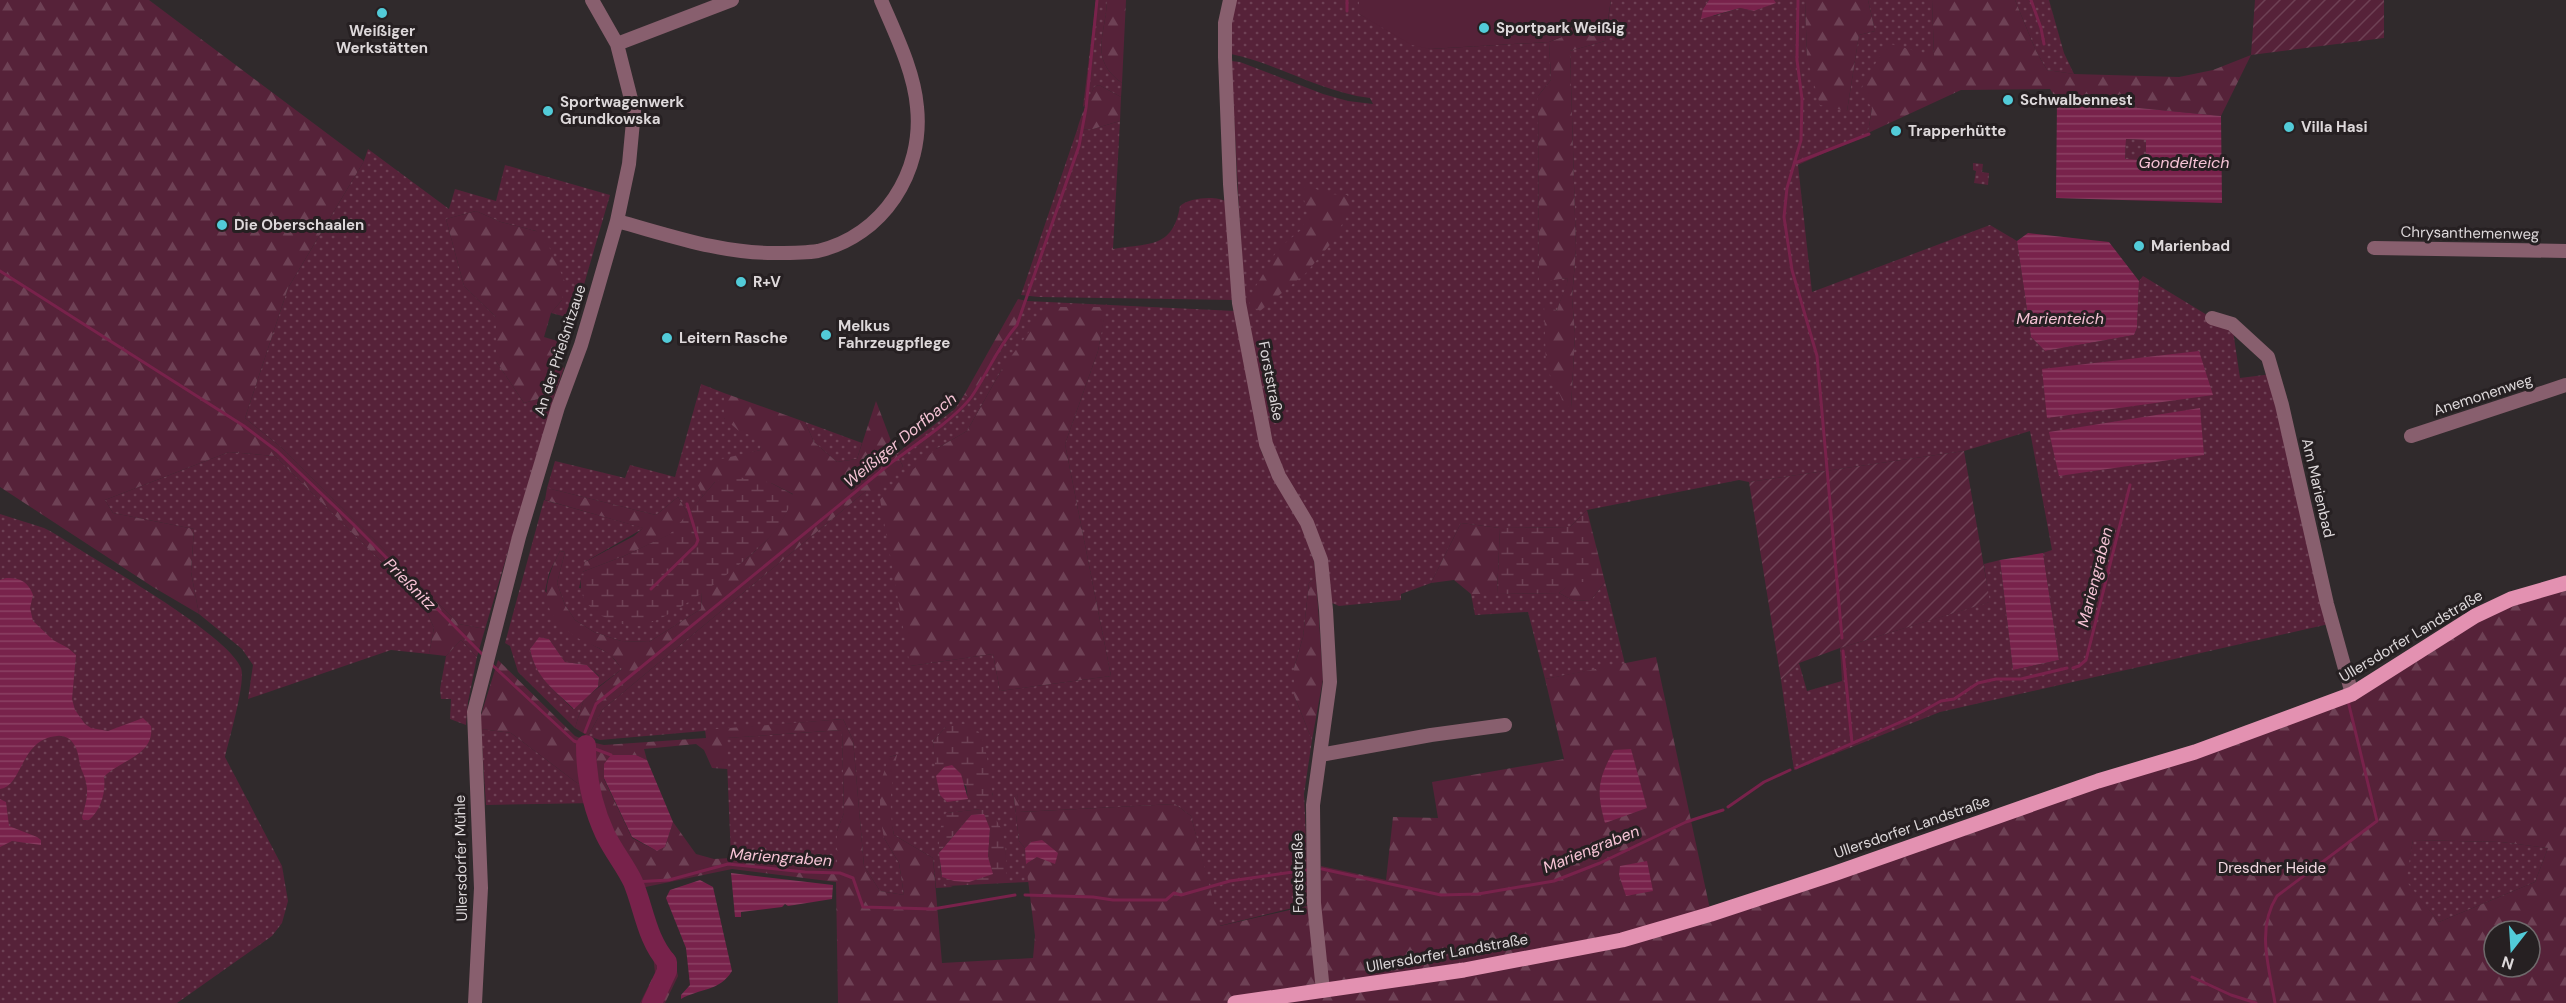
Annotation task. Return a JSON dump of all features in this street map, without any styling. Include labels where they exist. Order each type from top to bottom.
[{"type":"main road","name":"Ullersdorfer Landstraße","points":[[1235,1003],[1464,970],[1622,940],[1836,873],[2098,781],[2195,753],[2352,694],[2475,616],[2511,599],[2566,583]]},
{"type":"street","name":"An der Prießnitzaue","points":[[474,712],[558,407],[581,345],[628,177],[634,111],[617,44],[592,0]]},
{"type":"street","points":[[617,44],[705,5],[732,0]]},
{"type":"street","points":[[617,221],[687,242],[775,254],[818,250],[860,233],[885,212],[903,185],[913,161],[918,123],[913,85],[881,0]]},
{"type":"street","name":"Forststraße","points":[[1230,0],[1225,23],[1225,57],[1230,184],[1239,303],[1266,444],[1279,476],[1307,523],[1321,560],[1330,682],[1313,805],[1314,903],[1323,991]]},
{"type":"street","name":"Chrysanthemenweg","points":[[2374,248],[2566,251]]},
{"type":"street","name":"Am Marienbad","points":[[2212,318],[2232,324],[2268,357],[2282,405],[2327,604],[2352,694]]},
{"type":"street","name":"Anemonenweg","points":[[2411,436],[2566,385]]},
{"type":"street","name":"Ullersdorfer Mühle","points":[[474,712],[481,888],[475,1003]]},
{"type":"street","points":[[1320,755],[1431,735],[1505,725]]},
{"type":"green space","points":[[0,0],[149,0],[364,161],[288,288],[245,418],[282,448],[459,624],[485,629],[477,657],[461,640],[446,656],[429,654],[434,628],[423,603],[275,456],[229,452],[105,500],[113,513],[194,529],[191,572],[199,614],[153,587],[0,487]]},
{"type":"green space","points":[[1096,0],[1107,0],[1101,46],[1102,55],[1105,65],[1122,83],[1121,97],[1099,85],[1094,87],[1089,100],[1083,107]]},
{"type":"green space","points":[[1107,0],[1126,0],[1122,83],[1105,65],[1102,55],[1102,35]]},
{"type":"green space","points":[[1235,0],[1359,0],[1359,14],[1430,49],[1549,42],[1551,80],[1538,96],[1539,281],[1568,278],[1557,311],[1544,305],[1571,408],[1575,334],[1572,298],[1576,249],[1570,51],[1605,41],[1611,0],[1709,0],[1703,9],[1714,16],[1740,8],[1754,11],[1775,3],[1774,0],[1805,0],[1807,58],[1847,111],[1859,35],[1875,31],[1868,0],[1932,0],[1934,56],[1872,108],[1868,133],[1798,165],[1812,292],[1990,225],[2017,241],[2031,337],[2045,351],[2134,335],[2137,328],[2139,281],[2143,276],[2212,318],[2232,324],[2240,378],[2272,374],[2329,624],[1940,712],[1794,770],[1781,680],[1799,663],[1807,691],[1842,681],[1840,648],[1989,602],[1984,564],[2000,560],[2013,670],[2059,660],[2043,553],[2052,550],[2030,431],[1964,451],[1749,482],[1739,480],[1587,510],[1570,527],[1500,528],[1461,523],[1431,583],[1401,594],[1401,600],[1339,606],[1332,603],[1270,443],[1244,301],[1231,61],[1240,62],[1323,94],[1348,101],[1373,104],[1370,98],[1334,90],[1266,64],[1231,54],[1229,37]]},
{"type":"green space","name":"Sportpark Weißig","points":[[1359,0],[1611,0],[1608,19],[1549,42],[1430,49],[1412,45],[1359,14]]},
{"type":"green space","points":[[1805,0],[1868,0],[1875,31],[1859,35],[1847,111],[1820,105],[1807,58]]},
{"type":"green space","points":[[1932,0],[2015,0],[2036,51],[2047,70],[2074,74],[2179,77],[2213,70],[2251,55],[2221,116],[2057,100],[2050,89],[1961,90],[1868,133],[1872,108],[1860,91],[1887,43],[1934,56]]},
{"type":"green space","points":[[2015,0],[2049,0],[2064,53],[2074,74],[2047,70],[2036,51]]},
{"type":"green space","points":[[2255,0],[2384,0],[2384,38],[2251,55]]},
{"type":"green space","points":[[1608,19],[1605,41],[1570,51],[1576,249],[1572,298],[1575,334],[1571,408],[1565,405],[1546,367],[1544,304],[1557,311],[1568,278],[1539,282],[1538,96],[1551,80],[1549,42]]},
{"type":"green space","points":[[1099,85],[1121,97],[1120,121],[1093,129],[1077,130],[1094,87]]},
{"type":"green space","points":[[1120,121],[1113,249],[1148,244],[1165,237],[1172,230],[1180,206],[1184,203],[1203,198],[1227,202],[1234,300],[1021,295],[1077,130],[1093,129]]},
{"type":"green space","points":[[2126,139],[2147,140],[2146,160],[2125,159]]},
{"type":"green space","points":[[368,149],[449,209],[455,189],[496,201],[505,165],[610,195],[574,319],[551,313],[562,300],[536,231],[501,222],[476,211],[446,219],[464,286],[496,317],[496,361],[524,403],[555,394],[485,629],[459,624],[282,448],[245,418],[288,288],[364,161]]},
{"type":"green space","points":[[1973,163],[1983,164],[1982,172],[1989,173],[1988,185],[1974,183],[1976,171],[1973,170]]},
{"type":"green space","points":[[1307,185],[1327,194],[1347,195],[1353,206],[1329,246],[1305,274],[1260,311],[1250,305],[1250,296],[1278,249],[1301,230],[1308,213],[1301,190]]},
{"type":"green space","points":[[476,211],[501,222],[536,231],[551,250],[565,282],[562,300],[551,313],[544,337],[564,343],[557,362],[564,368],[555,394],[524,403],[496,361],[496,317],[464,286],[446,219]]},
{"type":"green space","points":[[1018,299],[1027,301],[1017,325],[1001,343],[971,398],[964,395]]},
{"type":"green space","points":[[1027,301],[1235,311],[1261,451],[1275,481],[1302,527],[1314,561],[1316,577],[1309,583],[1303,637],[1294,668],[1294,695],[1312,740],[1304,794],[1309,904],[1219,926],[1191,816],[1175,804],[1019,812],[1017,794],[1014,797],[1019,841],[1025,848],[1029,882],[1006,883],[1005,846],[981,809],[947,813],[940,866],[946,883],[953,887],[936,888],[933,858],[894,835],[889,812],[890,785],[896,755],[889,757],[884,838],[899,863],[904,895],[880,891],[864,866],[853,740],[843,719],[600,740],[588,736],[603,709],[866,491],[903,466],[896,454],[955,409],[964,395],[971,398],[1001,343],[1017,325]],"holes":[[[1106,305],[1098,351],[1065,444],[1111,676],[1000,691],[993,654],[910,666],[936,449],[967,431],[1002,369]],[[946,727],[989,781],[993,796],[940,795],[933,741]]]},
{"type":"green space","points":[[1107,304],[1098,351],[1065,444],[1111,676],[1000,691],[993,654],[910,666],[880,499],[936,449],[967,431],[1002,369],[1047,307],[1101,307]]},
{"type":"green space","points":[[701,384],[724,393],[724,418],[763,438],[760,450],[746,454],[697,481],[703,496],[688,514],[678,497],[656,515],[547,488],[555,461],[625,478],[630,465],[675,477]]},
{"type":"green space","points":[[724,393],[805,422],[814,442],[837,462],[857,459],[876,401],[896,454],[903,466],[871,494],[866,491],[603,709],[588,736],[575,728],[584,699],[622,669],[600,648],[567,631],[551,611],[547,601],[547,590],[553,565],[560,551],[565,552],[557,583],[565,605],[575,620],[594,632],[621,641],[649,642],[701,609],[702,591],[757,550],[769,538],[787,510],[793,494],[771,483],[715,482],[703,496],[696,481],[717,460],[760,450],[762,438],[740,432],[724,418]]},
{"type":"green space","points":[[805,422],[862,443],[857,459],[837,462],[814,442]]},
{"type":"green space","points":[[1964,451],[1990,602],[1840,648],[1799,663],[1781,680],[1749,482]]},
{"type":"green space","points":[[229,452],[275,456],[423,603],[434,628],[429,654],[391,650],[248,699],[253,665],[242,649],[199,614],[191,572],[194,529],[113,513],[105,500]]},
{"type":"green space","points":[[733,476],[771,483],[794,495],[775,531],[750,556],[690,601],[653,622],[639,626],[623,624],[606,618],[591,608],[582,594],[582,572],[624,556],[670,534],[715,482]]},
{"type":"green space","points":[[547,488],[656,515],[678,497],[688,514],[671,534],[582,572],[585,562],[634,536],[643,528],[545,500]]},
{"type":"green space","points":[[544,500],[644,528],[585,562],[579,588],[679,608],[702,591],[701,609],[649,642],[621,641],[594,632],[575,620],[565,605],[557,583],[565,552],[560,551],[549,573],[545,591],[583,640],[610,654],[622,669],[598,687],[599,676],[587,665],[565,662],[549,639],[539,637],[530,649],[541,675],[573,709],[584,699],[575,728],[518,672],[510,646],[505,643]]},
{"type":"green space","points":[[1587,510],[1605,582],[1573,582],[1559,593],[1497,594],[1500,528],[1570,527]]},
{"type":"green space","points":[[0,514],[50,531],[146,590],[216,640],[232,655],[241,668],[239,698],[225,757],[282,866],[288,901],[282,923],[272,936],[177,1003],[0,1003]]},
{"type":"green space","points":[[1461,523],[1500,528],[1497,594],[1471,594],[1454,580],[1431,583]]},
{"type":"green space","points":[[1316,577],[1323,679],[1312,740],[1294,695],[1294,668],[1303,637],[1309,583]]},
{"type":"green space","points":[[1573,581],[1605,582],[1591,600],[1574,601],[1559,593]]},
{"type":"green space","points":[[1605,582],[1625,664],[1545,679],[1528,612],[1475,615],[1471,594],[1559,593],[1574,601],[1591,600]]},
{"type":"green space","name":"Dresdner Heide","points":[[2566,583],[2566,1003],[838,1003],[836,882],[732,869],[636,889],[596,803],[585,789],[511,733],[481,729],[481,715],[498,660],[575,736],[604,745],[706,738],[705,730],[843,719],[853,740],[864,866],[880,891],[904,895],[899,863],[884,838],[880,816],[880,784],[889,757],[897,755],[891,795],[894,835],[933,858],[942,963],[1033,958],[1035,936],[1026,864],[1037,857],[1031,842],[1025,848],[1019,841],[1014,797],[1017,793],[1020,812],[1175,804],[1191,816],[1220,926],[1320,903],[1321,866],[1386,880],[1393,817],[1438,818],[1432,782],[1564,759],[1545,679],[1656,657],[1711,914],[2352,701],[2511,599]],"holes":[[[842,730],[844,813],[837,831],[837,867],[731,858],[714,859],[696,854],[673,822],[665,847],[657,851],[632,838],[604,779],[636,755],[647,760],[644,749],[696,744],[704,750],[712,768],[728,769],[727,738]],[[2413,840],[2501,842],[2548,848],[2535,882],[2439,922],[2406,881]]]},
{"type":"green space","points":[[461,640],[477,657],[466,725],[450,719],[451,699],[441,699],[440,689],[446,656]]},
{"type":"green space","points":[[965,724],[978,731],[986,753],[993,796],[968,799],[966,786],[944,767],[936,776],[933,741],[946,727]]},
{"type":"green space","points":[[481,729],[511,733],[585,789],[596,803],[486,805]]},
{"type":"green space","points":[[842,730],[844,813],[837,831],[837,868],[731,858],[726,738]]},
{"type":"green space","points":[[981,809],[997,821],[1002,830],[1006,851],[1006,883],[947,886],[942,881],[942,877],[948,878],[988,857],[990,829],[971,815],[939,853],[940,832],[946,813]]},
{"type":"green space","points":[[2413,840],[2501,842],[2548,848],[2535,882],[2439,922],[2405,881]]},
{"type":"green space","points":[[673,953],[678,976],[665,1003],[640,1003],[655,973],[653,954]]},
{"type":"water","points":[[1709,0],[1774,0],[1776,3],[1754,11],[1740,8],[1701,19],[1703,9]]},
{"type":"water","name":"Gondelteich","points":[[2057,100],[2221,116],[2222,203],[2056,198]],"holes":[[[2126,139],[2146,140],[2146,160],[2125,159]]]},
{"type":"water","name":"Marienteich","points":[[2028,233],[2109,242],[2139,281],[2137,328],[2134,335],[2045,351],[2031,337],[2017,241]]},
{"type":"water","name":"Marienteich","points":[[2199,351],[2213,395],[2047,418],[2042,369]]},
{"type":"water","points":[[2200,408],[2204,455],[2059,476],[2049,432]]},
{"type":"water","points":[[2043,553],[2059,660],[2013,670],[2000,560]]},
{"type":"water","points":[[15,578],[29,587],[33,595],[30,608],[33,621],[53,640],[76,655],[72,699],[75,710],[85,724],[91,728],[108,731],[143,718],[151,726],[151,736],[142,751],[104,777],[102,800],[97,811],[89,820],[83,820],[82,817],[87,790],[77,750],[72,741],[64,736],[45,739],[36,745],[13,780],[8,786],[0,789],[0,580]]},
{"type":"water","points":[[539,637],[549,639],[565,662],[587,665],[599,677],[598,687],[574,709],[546,682],[536,668],[530,649]]},
{"type":"water","points":[[1631,749],[1647,808],[1605,823],[1600,802],[1602,777],[1614,750]]},
{"type":"water","points":[[611,755],[636,755],[647,760],[673,822],[665,847],[657,851],[632,837],[604,778],[604,764]]},
{"type":"water","points":[[952,765],[961,774],[968,799],[947,802],[940,795],[936,776],[944,767]]},
{"type":"water","points":[[0,799],[6,802],[9,826],[37,837],[41,840],[41,845],[12,841],[0,847]]},
{"type":"water","points":[[984,814],[990,829],[988,857],[993,874],[969,882],[942,877],[939,853],[971,815]]},
{"type":"water","points":[[1042,840],[1058,853],[1055,864],[1037,857],[1026,864],[1025,848],[1031,842]]},
{"type":"water","points":[[1647,861],[1653,891],[1626,896],[1619,875],[1620,866]]},
{"type":"water","points":[[731,873],[833,885],[832,899],[741,912],[741,917],[735,917]]},
{"type":"water","points":[[700,880],[713,887],[732,971],[721,983],[681,999],[681,995],[690,985],[686,948],[666,898],[670,890]]},
{"type":"waterway","name":"Weißiger Dorfbach","points":[[585,732],[596,704],[892,462],[946,422],[972,396],[1017,325],[1079,146],[1086,108],[1097,0]]},
{"type":"waterway","points":[[1347,0],[1347,11]]},
{"type":"waterway","points":[[1798,0],[1797,60],[1802,99],[1801,140],[1787,188],[1784,217],[1792,270],[1817,356],[1842,638]]},
{"type":"waterway","points":[[2031,0],[2044,44]]},
{"type":"waterway","points":[[1795,163],[1869,134]]},
{"type":"waterway","name":"Prießnitz","points":[[0,271],[244,426],[277,451],[484,656]]},
{"type":"waterway","name":"Mariengraben","points":[[2073,668],[2086,660],[2130,485]]},
{"type":"waterway","points":[[651,589],[696,545],[698,540],[687,504]]},
{"type":"waterway","points":[[1843,651],[1852,743]]},
{"type":"waterway","name":"Prießnitz","points":[[490,663],[574,741],[611,755]]},
{"type":"waterway","name":"Mariengraben","points":[[1796,768],[1912,717],[1941,701],[1954,699],[1978,683],[1996,679],[2021,679],[2067,668]]},
{"type":"waterway","points":[[2275,1003],[2267,962],[2266,935],[2267,922],[2277,896],[2377,821],[2348,701]]},
{"type":"waterway","name":"Prießnitz","points":[[586,745],[591,791],[600,823],[633,882],[650,934],[667,962],[667,971],[652,1003]]},
{"type":"waterway","points":[[1728,807],[1764,782],[1790,770]]},
{"type":"waterway","name":"Mariengraben","points":[[1322,869],[1441,895],[1478,894],[1554,881],[1600,863],[1686,822],[1723,810]]},
{"type":"waterway","name":"Mariengraben","points":[[633,882],[669,880],[728,864],[805,872],[840,873],[853,878],[863,907],[933,909],[1015,895]]},
{"type":"waterway","name":"Mariengraben","points":[[1025,895],[1093,897],[1113,900],[1166,900],[1174,893],[1181,895],[1230,881],[1307,870]]},
{"type":"waterway","points":[[2192,977],[2231,995],[2256,1003]]},
{"type":"place","name":"Weißiger Werkstätten","points":[[382,13]]},
{"type":"place","name":"Sportpark Weißig","points":[[1484,28]]},
{"type":"place","name":"Schwalbennest","points":[[2008,100]]},
{"type":"place","name":"Sportwagenwerk Grundkowska","points":[[548,111]]},
{"type":"place","name":"Villa Hasi","points":[[2289,127]]},
{"type":"place","name":"Trapperhütte","points":[[1896,131]]},
{"type":"place","name":"Die Oberschaalen","points":[[222,225]]},
{"type":"place","name":"Marienbad","points":[[2139,246]]},
{"type":"place","name":"R+V","points":[[741,282]]},
{"type":"place","name":"Melkus Fahrzeugpflege","points":[[826,335]]},
{"type":"place","name":"Leitern Rasche","points":[[667,338]]}]
